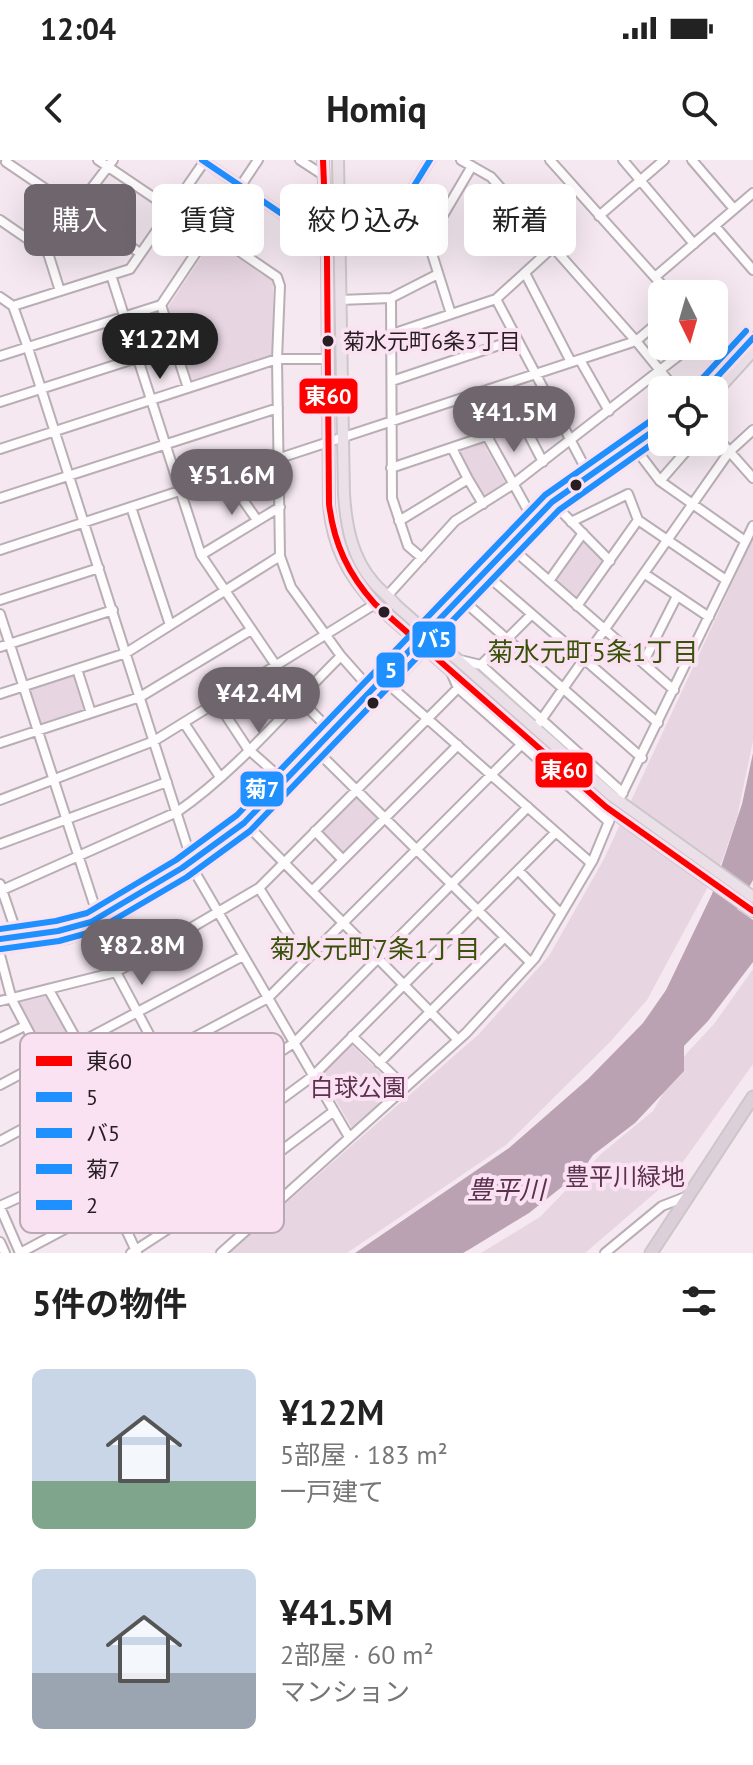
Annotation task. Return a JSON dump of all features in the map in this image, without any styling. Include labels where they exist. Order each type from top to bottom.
[{"type":"highway","points":[[651,1253],[753,1097]]},
{"type":"main road","points":[[323,160],[323,184]]},
{"type":"main road","points":[[338,160],[339,184]]},
{"type":"main road","points":[[325,256],[329,504],[336,543],[351,576],[375,604],[606,807],[638,823],[753,897]]},
{"type":"main road","points":[[340,256],[342,439],[348,530],[360,563],[375,584],[612,796],[638,823],[753,911]]},
{"type":"main road","points":[[719,376],[753,338]]},
{"type":"main road","points":[[728,380],[751,357]]},
{"type":"main road","points":[[432,636],[481,574],[589,475],[648,435]]},
{"type":"main road","points":[[555,505],[648,445]]},
{"type":"main road","points":[[0,948],[67,938],[100,923],[250,828],[332,732],[466,603],[536,524]]},
{"type":"main road","points":[[194,865],[244,823],[284,781],[318,752],[388,684],[422,645]]},
{"type":"main road","points":[[0,939],[100,923]]},
{"type":"street","points":[[98,160],[111,164],[152,196]]},
{"type":"street","points":[[241,184],[258,160]]},
{"type":"street","points":[[300,160],[323,175]]},
{"type":"street","points":[[416,184],[430,160]]},
{"type":"street","points":[[461,160],[491,177],[497,184]]},
{"type":"street","points":[[550,160],[658,280]]},
{"type":"street","points":[[623,160],[694,244]]},
{"type":"street","points":[[599,216],[664,160]]},
{"type":"street","points":[[692,160],[734,209]]},
{"type":"street","points":[[188,184],[203,161],[237,184]]},
{"type":"street","points":[[5,164],[35,184]]},
{"type":"street","points":[[95,184],[111,164]]},
{"type":"street","points":[[448,207],[472,166]]},
{"type":"street","points":[[655,277],[753,193]]},
{"type":"street","points":[[0,220],[24,236]]},
{"type":"street","points":[[715,226],[753,270]]},
{"type":"street","points":[[13,306],[130,269],[152,237]]},
{"type":"street","points":[[136,250],[140,253]]},
{"type":"street","points":[[745,260],[753,253]]},
{"type":"street","points":[[49,256],[60,291]]},
{"type":"street","points":[[0,356],[161,305],[195,256]]},
{"type":"street","points":[[244,256],[277,277],[280,286],[277,359],[280,556],[291,587],[341,656],[372,691]]},
{"type":"street","points":[[433,256],[451,314]]},
{"type":"street","points":[[392,334],[496,299],[543,256]]},
{"type":"street","points":[[561,256],[664,376]]},
{"type":"street","points":[[525,273],[609,411]]},
{"type":"street","points":[[340,300],[391,298],[438,274]]},
{"type":"street","points":[[111,275],[201,555],[298,698],[332,732]]},
{"type":"street","points":[[0,297],[13,306],[28,348],[194,865],[243,956],[349,1137]]},
{"type":"street","points":[[391,298],[392,498],[408,546],[422,558]]},
{"type":"street","points":[[496,299],[589,475]]},
{"type":"street","points":[[161,305],[188,388]]},
{"type":"street","points":[[0,550],[636,341],[648,331]]},
{"type":"street","points":[[392,381],[517,339]]},
{"type":"street","points":[[0,402],[137,358]]},
{"type":"street","points":[[0,449],[277,359],[328,359]]},
{"type":"street","points":[[728,359],[732,363]]},
{"type":"street","points":[[388,595],[455,521],[512,485],[674,360]]},
{"type":"street","points":[[503,385],[543,462]]},
{"type":"street","points":[[466,398],[536,524]]},
{"type":"street","points":[[0,498],[278,408]]},
{"type":"street","points":[[540,722],[729,452],[753,430]]},
{"type":"street","points":[[391,468],[486,436]]},
{"type":"street","points":[[452,448],[483,504]]},
{"type":"street","points":[[638,452],[660,481],[745,541]]},
{"type":"street","points":[[729,452],[753,478]]},
{"type":"street","points":[[660,481],[682,456]]},
{"type":"street","points":[[236,473],[243,500],[257,520]]},
{"type":"street","points":[[399,521],[468,479]]},
{"type":"street","points":[[571,522],[628,494],[638,520],[726,580]]},
{"type":"street","points":[[555,505],[610,561]]},
{"type":"street","points":[[131,507],[170,625]]},
{"type":"street","points":[[201,555],[280,507]]},
{"type":"street","points":[[577,606],[638,520]]},
{"type":"street","points":[[460,659],[481,665],[622,794],[753,526]]},
{"type":"street","points":[[549,581],[583,533]]},
{"type":"street","points":[[515,551],[674,690]]},
{"type":"street","points":[[0,694],[126,653],[280,556]]},
{"type":"street","points":[[0,600],[99,568]]},
{"type":"street","points":[[645,574],[709,617]]},
{"type":"street","points":[[490,578],[658,723]]},
{"type":"street","points":[[643,663],[677,596]]},
{"type":"street","points":[[466,603],[642,758]]},
{"type":"street","points":[[0,800],[154,741],[375,604]]},
{"type":"street","points":[[0,647],[113,610]]},
{"type":"street","points":[[0,614],[116,972],[148,1033]]},
{"type":"street","points":[[481,665],[532,614]]},
{"type":"street","points":[[0,743],[140,697],[251,630]]},
{"type":"street","points":[[18,937],[1,888],[79,858],[177,812],[220,777],[341,656]]},
{"type":"street","points":[[284,1197],[458,1040],[530,962],[591,863],[609,820],[458,688],[448,667]]},
{"type":"street","points":[[77,669],[91,713]]},
{"type":"street","points":[[388,684],[591,863]]},
{"type":"street","points":[[0,1001],[116,972],[259,888],[458,688]]},
{"type":"street","points":[[217,702],[248,749],[284,781]]},
{"type":"street","points":[[184,723],[220,777]]},
{"type":"street","points":[[203,1033],[268,998],[522,743]]},
{"type":"street","points":[[312,891],[458,745]]},
{"type":"street","points":[[318,752],[530,962]]},
{"type":"street","points":[[0,844],[167,782]]},
{"type":"street","points":[[284,1049],[294,1043],[528,807]]},
{"type":"street","points":[[250,828],[458,1040]]},
{"type":"street","points":[[315,831],[343,860]]},
{"type":"street","points":[[284,1097],[313,1076],[556,832]]},
{"type":"street","points":[[518,870],[561,914]]},
{"type":"street","points":[[259,888],[305,961]]},
{"type":"street","points":[[379,1063],[505,937]]},
{"type":"street","points":[[0,955],[12,1000],[29,1033]]},
{"type":"street","points":[[100,1033],[243,956]]},
{"type":"street","points":[[49,990],[73,1033]]},
{"type":"street","points":[[0,1038],[25,1026]]},
{"type":"street","points":[[352,1036],[405,1087]]},
{"type":"street","points":[[0,1085],[20,1075]]},
{"type":"street","points":[[284,1149],[334,1111]]},
{"type":"street","points":[[0,1141],[20,1131]]},
{"type":"street","points":[[605,1253],[662,1206],[688,1196]]},
{"type":"street","points":[[20,1198],[0,1207],[20,1253],[59,1233]]},
{"type":"street","points":[[127,1233],[135,1252],[164,1233]]},
{"type":"street","points":[[221,1253],[244,1233]]},
{"type":"street","points":[[0,1242],[5,1253]]},
{"type":"green space","points":[[202,256],[235,256],[273,281],[274,357],[196,381],[190,379],[166,310]]},
{"type":"green space","points":[[482,441],[506,484],[483,499],[457,449]]},
{"type":"green space","name":"豊平川緑地","points":[[753,538],[753,741],[737,818],[722,861],[647,1000],[610,1042],[506,1145],[347,1253],[229,1253],[252,1233],[284,1233],[284,1205],[479,1034],[549,956],[604,859]]},
{"type":"green space","points":[[582,540],[605,562],[575,600],[554,578]]},
{"type":"green space","points":[[74,674],[86,712],[39,724],[29,688]]},
{"type":"green space","points":[[355,796],[359,796],[379,819],[342,855],[321,830]]},
{"type":"green space","name":"豊平川緑地","points":[[753,969],[753,1064],[670,1180],[585,1253],[481,1253],[540,1217],[601,1154],[653,1111],[686,1054],[714,1024]]},
{"type":"green space","points":[[46,994],[69,1033],[33,1033],[19,1002]]},
{"type":"green space","name":"白球公園","points":[[351,1044],[397,1089],[352,1128],[322,1077],[322,1073]]},
{"type":"water","name":"豊平川","points":[[753,753],[753,880],[737,909],[753,920],[753,962],[708,1021],[684,1046],[684,1071],[635,1123],[593,1155],[582,1171],[529,1213],[463,1253],[355,1253],[509,1148],[588,1079],[643,1023],[666,990],[712,894],[742,804]]},
{"type":"transit line","name":"2","points":[[202,160],[316,237],[348,245],[370,241],[388,228],[430,160]]},
{"type":"transit line","name":"東60","points":[[323,160],[329,504],[334,532],[350,570],[375,604],[606,807],[753,911]]},
{"type":"transit line","name":"菊7","points":[[704,376],[746,331]]},
{"type":"transit line","name":"5","points":[[718,376],[753,338]]},
{"type":"transit line","name":"菊7","points":[[0,929],[87,913],[176,860],[237,815],[545,495],[648,423]]},
{"type":"transit line","name":"5","points":[[0,939],[58,931],[91,922],[182,868],[244,823],[552,502],[648,435]]},
{"type":"transit line","name":"バ5","points":[[1,949],[59,941],[95,931],[187,877],[250,831],[559,510],[648,447]]},
{"type":"place","name":"菊水元町6条3丁目","points":[[328,341]]},
{"type":"district","name":"菊水元町5条1丁目","points":[[593,651]]},
{"type":"district","name":"菊水元町7条1丁目","points":[[375,948]]}]
